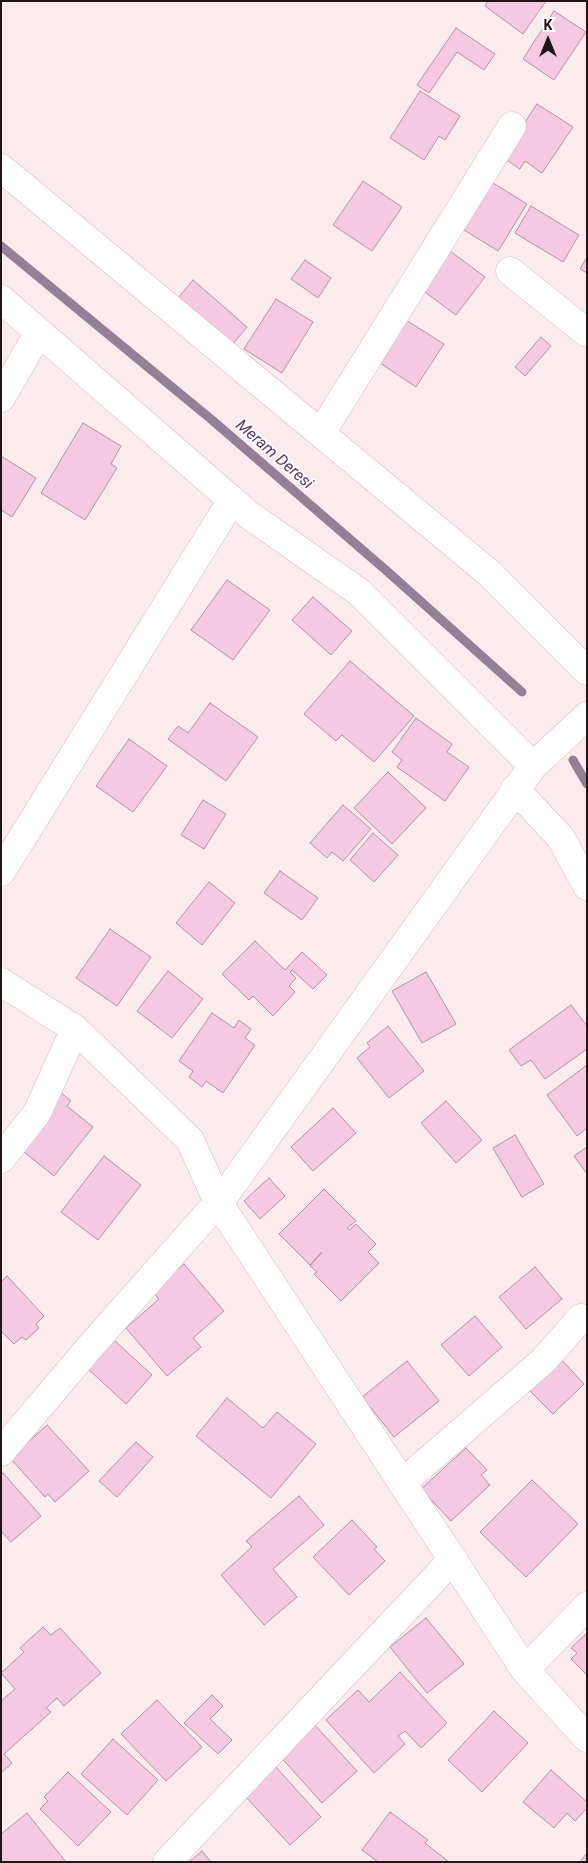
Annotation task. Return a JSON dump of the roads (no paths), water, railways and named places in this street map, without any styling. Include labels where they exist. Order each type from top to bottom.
[{"type":"street","points":[[321,433],[512,126]]},
{"type":"street","points":[[1,168],[489,574],[587,671]]},
{"type":"street","points":[[510,271],[587,334]]},
{"type":"street","points":[[1,299],[249,515],[359,592],[533,766]]},
{"type":"street","points":[[1,398],[40,332]]},
{"type":"street","points":[[1,872],[232,500]]},
{"type":"street","points":[[1,1452],[90,1347],[218,1202],[515,789],[533,766],[587,716]]},
{"type":"street","points":[[515,789],[561,838],[587,886]]},
{"type":"street","points":[[1,982],[75,1029],[190,1140],[218,1202],[525,1670],[587,1738]]},
{"type":"street","points":[[1,1159],[37,1113],[75,1029]]},
{"type":"street","points":[[402,1483],[543,1361],[581,1318]]},
{"type":"street","points":[[167,1862],[453,1559]]},
{"type":"street","points":[[525,1670],[587,1606]]},
{"type":"waterway","name":"Meram Deresi","points":[[1,246],[212,420],[388,572],[522,692]]},
{"type":"waterway","name":"Meram Deresi","points":[[573,760],[587,784]]}]
